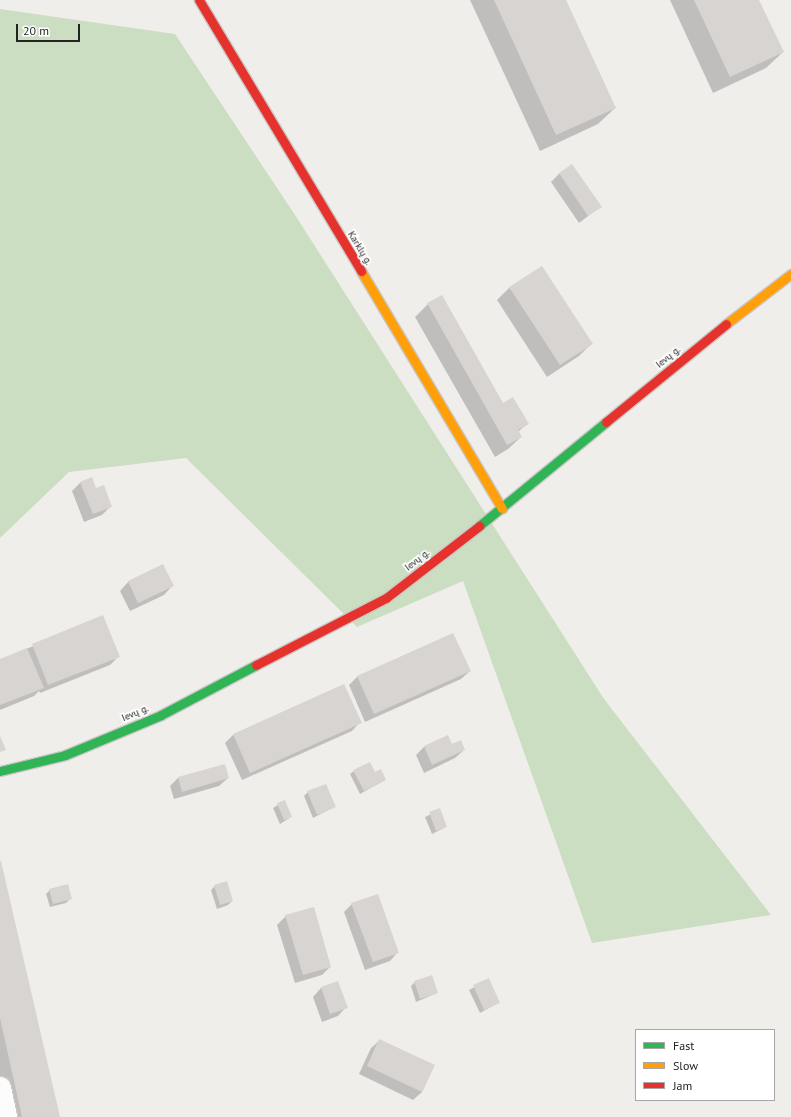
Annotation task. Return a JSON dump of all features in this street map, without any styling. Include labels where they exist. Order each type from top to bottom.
[{"type":"street","name":"Karklų g.","points":[[199,0],[502,508]]},
{"type":"street","name":"Ievų g.","points":[[0,771],[65,755],[161,715],[386,598],[502,508],[758,297],[791,274]]},
{"type":"street","points":[[0,1088],[6,1117]]},
{"type":"green space","points":[[0,9],[175,34],[295,215],[604,699],[771,915],[592,943],[463,581],[357,627],[186,458],[69,472],[0,538]]},
{"type":"building","points":[[494,0],[566,0],[616,108],[556,135]]},
{"type":"building","points":[[694,0],[759,0],[784,52],[730,77]]},
{"type":"building","points":[[572,164],[602,207],[588,216],[559,173]]},
{"type":"building","points":[[542,266],[593,344],[560,365],[509,287]]},
{"type":"building","points":[[442,295],[503,403],[513,397],[529,424],[518,430],[522,437],[507,445],[427,303]]},
{"type":"building","points":[[92,477],[96,488],[104,485],[112,507],[93,514],[80,482]]},
{"type":"building","points":[[163,564],[174,586],[138,603],[128,581]]},
{"type":"building","points":[[103,615],[120,657],[48,685],[32,644]]},
{"type":"building","points":[[453,633],[471,671],[374,714],[357,676]]},
{"type":"building","points":[[27,648],[44,688],[0,705],[0,659]]},
{"type":"building","points":[[344,684],[362,723],[250,773],[233,734]]},
{"type":"building","points":[[448,735],[452,744],[461,740],[465,750],[432,765],[424,746]]},
{"type":"building","points":[[0,736],[6,750],[0,752]]},
{"type":"building","points":[[370,762],[375,772],[381,769],[386,780],[364,791],[353,770]]},
{"type":"building","points":[[225,764],[229,778],[182,792],[178,777]]},
{"type":"building","points":[[326,784],[336,807],[317,815],[307,791]]},
{"type":"building","points":[[285,800],[292,817],[284,820],[277,803]]},
{"type":"building","points":[[440,808],[447,827],[436,831],[429,812]]},
{"type":"building","points":[[0,861],[60,1117],[22,1117],[0,1018]]},
{"type":"building","points":[[227,881],[233,901],[220,905],[214,885]]},
{"type":"building","points":[[68,884],[72,899],[53,904],[49,889]]},
{"type":"building","points":[[378,894],[399,953],[373,962],[351,903]]},
{"type":"building","points":[[314,907],[331,967],[303,975],[285,915]]},
{"type":"building","points":[[432,975],[438,993],[420,999],[414,981]]},
{"type":"building","points":[[489,978],[500,1003],[484,1010],[473,985]]},
{"type":"building","points":[[338,981],[348,1008],[330,1014],[321,987]]},
{"type":"building","points":[[379,1039],[435,1065],[422,1092],[367,1066]]},
{"type":"traffic: fast","points":[[479,526],[606,422]]},
{"type":"traffic: fast","points":[[0,771],[65,755],[161,715],[256,665]]},
{"type":"traffic: slow","points":[[361,271],[502,508]]},
{"type":"traffic: slow","points":[[726,324],[791,274]]},
{"type":"traffic: jam","points":[[199,0],[361,271]]},
{"type":"traffic: jam","points":[[606,422],[726,324]]},
{"type":"traffic: jam","points":[[256,665],[386,598],[479,526]]}]
